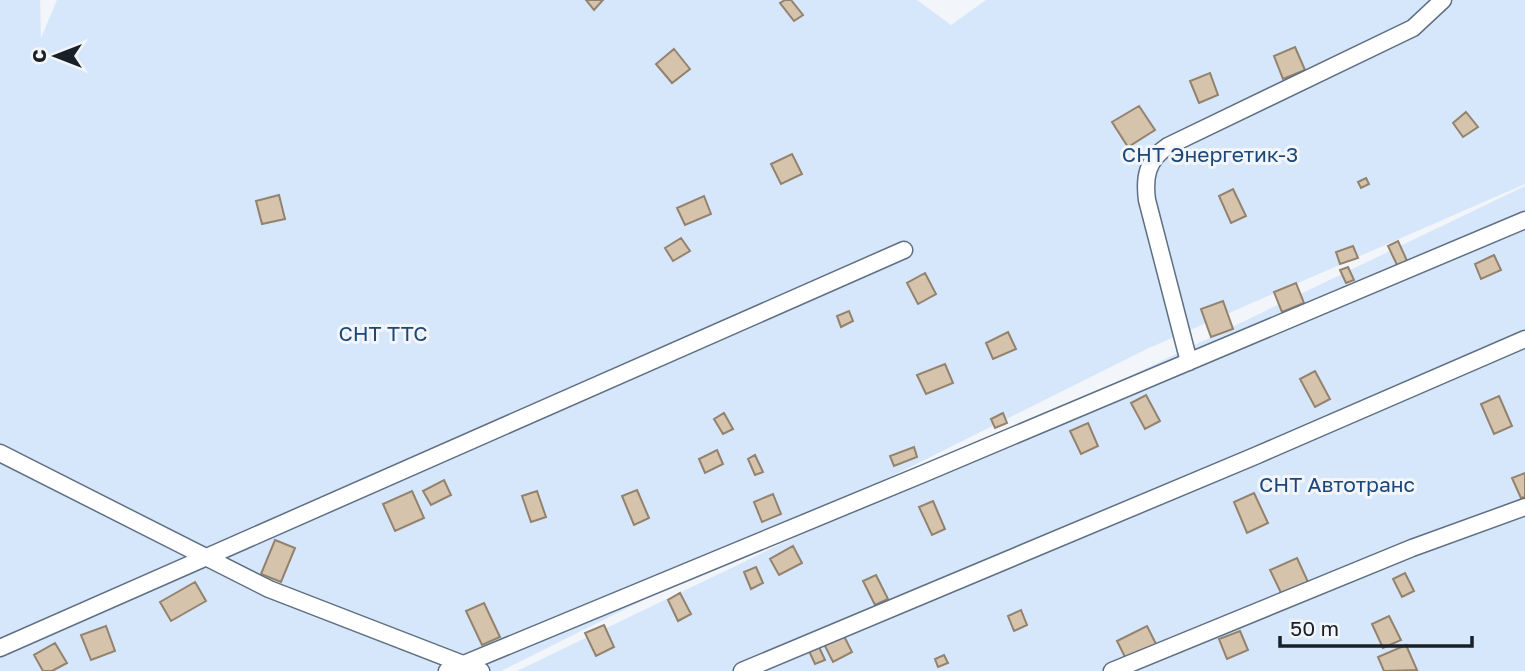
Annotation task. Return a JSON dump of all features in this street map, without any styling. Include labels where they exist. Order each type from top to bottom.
[{"type":"lane","points":[[1189,362],[1147,200],[1145,183],[1151,161],[1168,146],[1413,28],[1443,0]]},
{"type":"lane","points":[[447,671],[473,668],[1525,220]]},
{"type":"lane","points":[[0,648],[904,250]]},
{"type":"lane","points":[[742,671],[1255,456],[1525,339]]},
{"type":"lane","points":[[0,453],[269,589],[473,668]]},
{"type":"lane","points":[[1112,671],[1412,548],[1525,508]]},
{"type":"green space","name":"СНТ ТТС","points":[[0,0],[40,0],[41,38],[57,0],[917,0],[951,25],[986,0],[1525,0],[1525,184],[1149,348],[501,671],[0,671]]},
{"type":"green space","name":"СНТ Автотранс","points":[[1525,186],[1525,671],[517,671]]},
{"type":"building","points":[[586,0],[603,0],[594,10]]},
{"type":"building","points":[[791,0],[803,15],[794,21],[780,3]]},
{"type":"building","points":[[1295,47],[1305,70],[1283,79],[1274,56]]},
{"type":"building","points":[[674,49],[690,69],[672,83],[656,64]]},
{"type":"building","points":[[1210,73],[1218,95],[1199,103],[1190,81]]},
{"type":"building","points":[[1139,106],[1155,130],[1128,147],[1112,122]]},
{"type":"building","points":[[1466,112],[1478,127],[1463,137],[1453,123]]},
{"type":"building","points":[[792,154],[802,174],[781,184],[771,164]]},
{"type":"building","points":[[1366,178],[1369,184],[1361,188],[1358,182]]},
{"type":"building","points":[[1233,189],[1246,216],[1231,223],[1219,196]]},
{"type":"building","points":[[279,195],[285,219],[262,224],[256,201]]},
{"type":"building","points":[[704,196],[711,214],[685,225],[677,208]]},
{"type":"building","points":[[681,238],[690,251],[673,261],[665,248]]},
{"type":"building","points":[[1398,241],[1408,263],[1398,267],[1388,246]]},
{"type":"building","points":[[1353,246],[1358,258],[1340,264],[1336,252]]},
{"type":"building","points":[[1494,255],[1501,270],[1481,279],[1475,264]]},
{"type":"building","points":[[1348,267],[1354,280],[1346,283],[1340,270]]},
{"type":"building","points":[[925,273],[936,294],[918,304],[907,283]]},
{"type":"building","points":[[1296,283],[1304,303],[1282,312],[1274,292]]},
{"type":"building","points":[[1223,301],[1233,329],[1211,337],[1201,309]]},
{"type":"building","points":[[849,311],[853,321],[841,327],[837,316]]},
{"type":"building","points":[[1008,332],[1016,349],[993,359],[986,343]]},
{"type":"building","points":[[945,364],[953,383],[926,394],[917,375]]},
{"type":"building","points":[[1315,371],[1330,399],[1315,407],[1300,379]]},
{"type":"building","points":[[1146,395],[1160,421],[1145,429],[1131,403]]},
{"type":"building","points":[[1499,396],[1512,426],[1494,434],[1481,404]]},
{"type":"building","points":[[724,413],[733,429],[723,434],[714,419]]},
{"type":"building","points":[[1003,413],[1007,423],[995,428],[991,419]]},
{"type":"building","points":[[1088,423],[1098,446],[1081,454],[1070,431]]},
{"type":"building","points":[[914,447],[917,457],[894,466],[890,456]]},
{"type":"building","points":[[717,450],[723,464],[705,473],[699,459]]},
{"type":"building","points":[[755,455],[763,472],[755,475],[748,459]]},
{"type":"building","points":[[1525,473],[1525,497],[1521,498],[1512,478]]},
{"type":"building","points":[[444,480],[451,495],[431,505],[423,491]]},
{"type":"building","points":[[637,490],[649,518],[634,525],[622,496]]},
{"type":"building","points":[[412,491],[424,518],[395,531],[383,504]]},
{"type":"building","points":[[537,491],[546,517],[531,522],[522,496]]},
{"type":"building","points":[[1254,493],[1268,523],[1247,533],[1234,502]]},
{"type":"building","points":[[773,494],[781,514],[762,522],[754,502]]},
{"type":"building","points":[[933,501],[945,529],[932,535],[919,507]]},
{"type":"building","points":[[275,540],[295,548],[281,582],[261,574]]},
{"type":"building","points":[[793,546],[802,563],[779,575],[770,559]]},
{"type":"building","points":[[1297,558],[1308,582],[1282,595],[1270,570]]},
{"type":"building","points":[[756,567],[763,583],[751,589],[744,572]]},
{"type":"building","points":[[1405,573],[1414,591],[1402,597],[1393,579]]},
{"type":"building","points":[[876,575],[888,599],[875,605],[863,581]]},
{"type":"building","points":[[195,582],[206,601],[171,621],[160,602]]},
{"type":"building","points":[[680,593],[691,614],[678,621],[668,600]]},
{"type":"building","points":[[484,603],[500,637],[482,645],[466,611]]},
{"type":"building","points":[[1021,610],[1027,625],[1014,631],[1008,616]]},
{"type":"building","points":[[1389,616],[1401,640],[1383,648],[1372,624]]},
{"type":"building","points":[[604,625],[614,647],[596,656],[585,633]]},
{"type":"building","points":[[106,626],[115,651],[91,660],[81,635]]},
{"type":"building","points":[[1147,626],[1157,646],[1127,661],[1117,641]]},
{"type":"building","points":[[1240,631],[1248,650],[1227,659],[1219,639]]},
{"type":"building","points":[[843,634],[852,652],[833,662],[824,644]]},
{"type":"building","points":[[55,643],[67,663],[52,671],[43,671],[34,655]]},
{"type":"building","points":[[1406,645],[1417,670],[1384,671],[1378,657]]},
{"type":"building","points":[[819,647],[825,660],[815,664],[809,651]]},
{"type":"building","points":[[944,655],[948,663],[938,667],[935,659]]},
{"type":"park label","name":"СНТ Энергетик-3","points":[[1210,155]]}]
